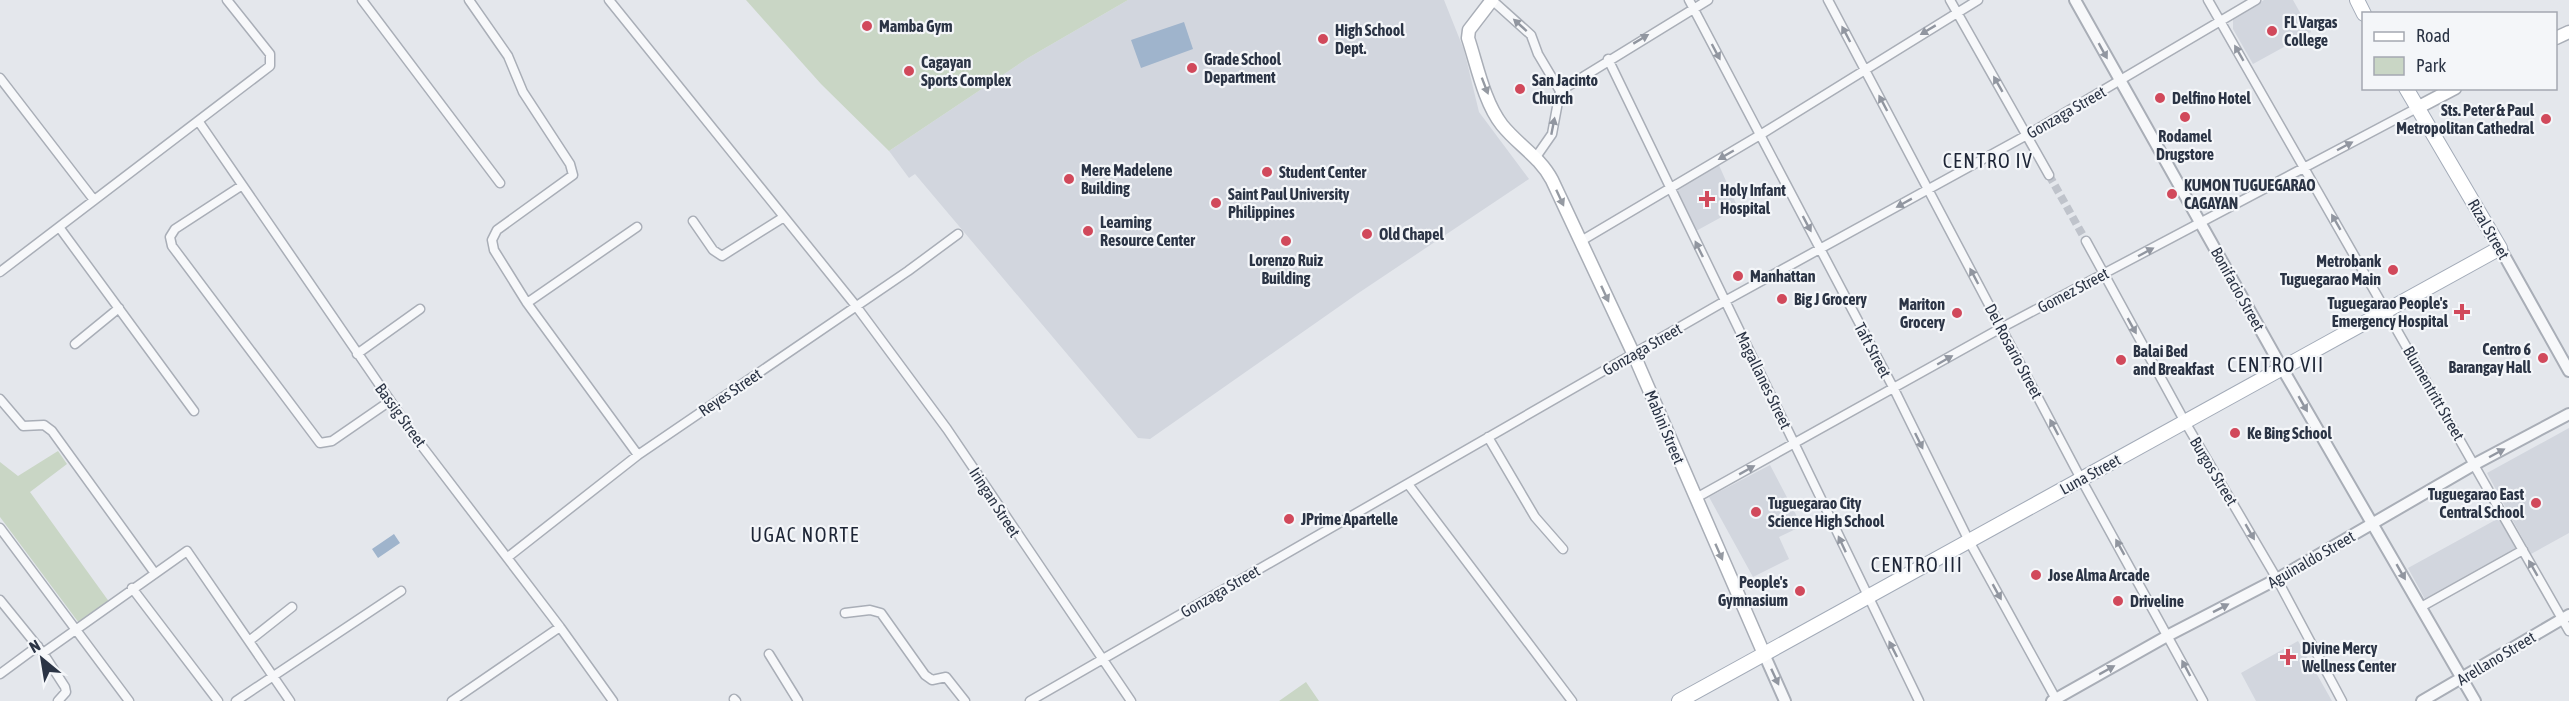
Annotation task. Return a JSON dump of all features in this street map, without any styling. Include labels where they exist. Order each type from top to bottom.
[{"type":"main road","name":"Mabini Street","points":[[1492,0],[1469,30],[1468,38],[1495,113],[1503,125],[1547,171],[1634,355],[1764,654]]},
{"type":"main road","name":"Rizal Street","points":[[2407,90],[2500,248]]},
{"type":"main road","name":"Gomez Street","points":[[2417,108],[2451,90]]},
{"type":"main road","name":"Luna Street","points":[[1679,701],[2385,309],[2500,248]]},
{"type":"street","points":[[0,272],[270,66],[270,54],[227,0]]},
{"type":"street","points":[[469,0],[508,56],[523,92],[573,170],[570,179],[507,222],[497,230],[492,240],[501,264],[527,303],[638,455]]},
{"type":"street","name":"Iringan Street","points":[[609,0],[856,306],[947,429],[1131,701]]},
{"type":"street","points":[[1492,0],[1531,35],[1538,54],[1560,91],[1552,134],[1536,157]]},
{"type":"street","points":[[1560,91],[1691,4],[1708,0]]},
{"type":"street","name":"Del Rosario Street","points":[[1828,0],[2081,479],[2169,635],[2203,701]]},
{"type":"street","points":[[1950,0],[2049,175]]},
{"type":"street","points":[[1581,241],[1760,135],[1978,0]]},
{"type":"street","name":"Bonifacio Street","points":[[2075,0],[2282,368],[2475,701]]},
{"type":"street","name":"Blumentritt Street","points":[[2208,0],[2523,550],[2566,617],[2569,631]]},
{"type":"street","name":"Gonzaga Street","points":[[1030,701],[1725,301],[2027,135],[2256,0]]},
{"type":"street","points":[[365,1],[500,183]]},
{"type":"street","name":"Taft Street","points":[[1691,4],[1894,389],[1969,541],[2055,700]]},
{"type":"street","name":"Magallanes Street","points":[[1608,59],[1919,701]]},
{"type":"street","points":[[0,78],[94,200]]},
{"type":"street","name":"Gomez Street","points":[[1696,498],[2001,328],[2417,108]]},
{"type":"street","name":"Bassig Street","points":[[199,122],[390,401],[613,701]]},
{"type":"street","points":[[241,186],[175,229],[170,237],[172,246],[320,443],[332,441],[390,401]]},
{"type":"street","points":[[693,221],[713,250],[722,256],[784,217]]},
{"type":"street","points":[[59,227],[194,411]]},
{"type":"street","points":[[527,303],[637,227]]},
{"type":"street","name":"Reyes Street","points":[[508,557],[638,455],[958,234]]},
{"type":"street","name":"Burgos Street","points":[[2086,241],[2185,422],[2277,579],[2342,701]]},
{"type":"street","name":"Rizal Street","points":[[2500,248],[2569,371]]},
{"type":"street","points":[[75,344],[119,308]]},
{"type":"street","points":[[357,354],[420,309]]},
{"type":"street","points":[[0,399],[23,426],[44,426],[52,431],[154,572]]},
{"type":"street","name":"Aguinaldo Street","points":[[2055,700],[2169,635],[2277,579],[2475,464],[2569,414]]},
{"type":"street","points":[[1488,437],[1535,517],[1563,549]]},
{"type":"street","points":[[1408,484],[1572,701]]},
{"type":"street","points":[[0,528],[129,701]]},
{"type":"street","points":[[2421,607],[2523,550]]},
{"type":"street","points":[[0,675],[74,630],[187,551],[290,701]]},
{"type":"street","points":[[132,588],[218,701]]},
{"type":"street","points":[[236,701],[401,591]]},
{"type":"street","points":[[0,600],[41,650],[65,687],[66,692],[58,701]]},
{"type":"street","points":[[249,641],[292,607]]},
{"type":"street","points":[[845,613],[870,610],[881,613],[925,675],[933,680],[946,677],[965,701]]},
{"type":"street","name":"Arellano Street","points":[[2422,701],[2566,617]]},
{"type":"street","points":[[452,701],[560,627]]},
{"type":"street","points":[[769,654],[798,701]]},
{"type":"street","name":"Mabini Street","points":[[1764,654],[1785,701]]},
{"type":"shaded area","name":"Saint Paul University Philippines","points":[[1128,0],[1444,0],[1464,50],[1479,112],[1529,179],[1357,294],[1150,439],[1138,438],[915,174],[909,178],[889,151],[1028,58]]},
{"type":"shaded area","name":"FL Vargas College","points":[[2264,0],[2293,0],[2311,32],[2253,64],[2233,29],[2233,19]]},
{"type":"shaded area","name":"Holy Infant Hospital","points":[[1718,163],[1738,208],[1696,231],[1675,191]]},
{"type":"shaded area","name":"Tuguegarao East Central School","points":[[2569,428],[2569,533],[2531,554],[2487,473]]},
{"type":"shaded area","name":"Tuguegarao City Science High School","points":[[1770,465],[1802,526],[1779,537],[1789,559],[1753,577],[1709,497]]},
{"type":"shaded area","points":[[2499,518],[2517,551],[2426,601],[2408,568]]},
{"type":"shaded area","name":"Divine Mercy Wellness Center","points":[[2298,641],[2332,701],[2256,701],[2241,673]]},
{"type":"green space","name":"Cagayan Sports Complex","points":[[746,0],[1128,0],[1028,58],[889,151],[821,84]]},
{"type":"green space","points":[[58,451],[67,464],[30,492],[110,603],[79,623],[0,517],[0,462],[18,476]]},
{"type":"green space","points":[[1306,682],[1319,701],[1279,701]]},
{"type":"water","points":[[1184,22],[1193,49],[1141,68],[1131,40]]},
{"type":"water","points":[[394,534],[400,543],[378,558],[372,549]]},
{"type":"tunnel","points":[[2049,175],[2086,241]]},
{"type":"place","name":"Mamba Gym","points":[[867,26]]},
{"type":"place","name":"FL Vargas College","points":[[2272,31]]},
{"type":"place","name":"High School Dept.","points":[[1323,39]]},
{"type":"place","name":"Grade School Department","points":[[1192,68]]},
{"type":"place","name":"Cagayan Sports Complex","points":[[909,71]]},
{"type":"place","name":"San Jacinto Church","points":[[1520,89]]},
{"type":"place","name":"Delfino Hotel","points":[[2160,98]]},
{"type":"place","name":"Rodamel Drugstore","points":[[2185,117]]},
{"type":"place","name":"Sts. Peter & Paul Metropolitan Cathedral","points":[[2546,119]]},
{"type":"place","name":"Student Center","points":[[1267,172]]},
{"type":"place","name":"Mere Madelene Building","points":[[1069,179]]},
{"type":"place","name":"KUMON TUGUEGARAO CAGAYAN","points":[[2172,194]]},
{"type":"place","name":"Holy Infant Hospital","points":[[1707,199]]},
{"type":"place","name":"Saint Paul University Philippines","points":[[1216,203]]},
{"type":"place","name":"Learning Resource Center","points":[[1088,231]]},
{"type":"place","name":"Old Chapel","points":[[1367,234]]},
{"type":"place","name":"Lorenzo Ruiz Building","points":[[1286,241]]},
{"type":"place","name":"Metrobank Tuguegarao Main","points":[[2393,270]]},
{"type":"place","name":"Manhattan","points":[[1738,276]]},
{"type":"place","name":"Big J Grocery","points":[[1782,299]]},
{"type":"place","name":"Tuguegarao People's Emergency Hospital","points":[[2462,312]]},
{"type":"place","name":"Mariton Grocery","points":[[1957,313]]},
{"type":"place","name":"Centro 6 Barangay Hall","points":[[2543,358]]},
{"type":"place","name":"Balai Bed and Breakfast","points":[[2121,360]]},
{"type":"place","name":"Ke Bing School","points":[[2235,433]]},
{"type":"place","name":"Tuguegarao East Central School","points":[[2536,503]]},
{"type":"place","name":"Tuguegarao City Science High School","points":[[1756,512]]},
{"type":"place","name":"JPrime Apartelle","points":[[1289,519]]},
{"type":"place","name":"Jose Alma Arcade","points":[[2036,575]]},
{"type":"place","name":"People's Gymnasium","points":[[1800,591]]},
{"type":"place","name":"Driveline","points":[[2118,601]]},
{"type":"place","name":"Divine Mercy Wellness Center","points":[[2288,657]]},
{"type":"district","name":"CENTRO IV","points":[[1988,160]]},
{"type":"district","name":"CENTRO VII","points":[[2276,364]]},
{"type":"district","name":"UGAC NORTE","points":[[805,534]]},
{"type":"district","name":"CENTRO III","points":[[1917,564]]}]
